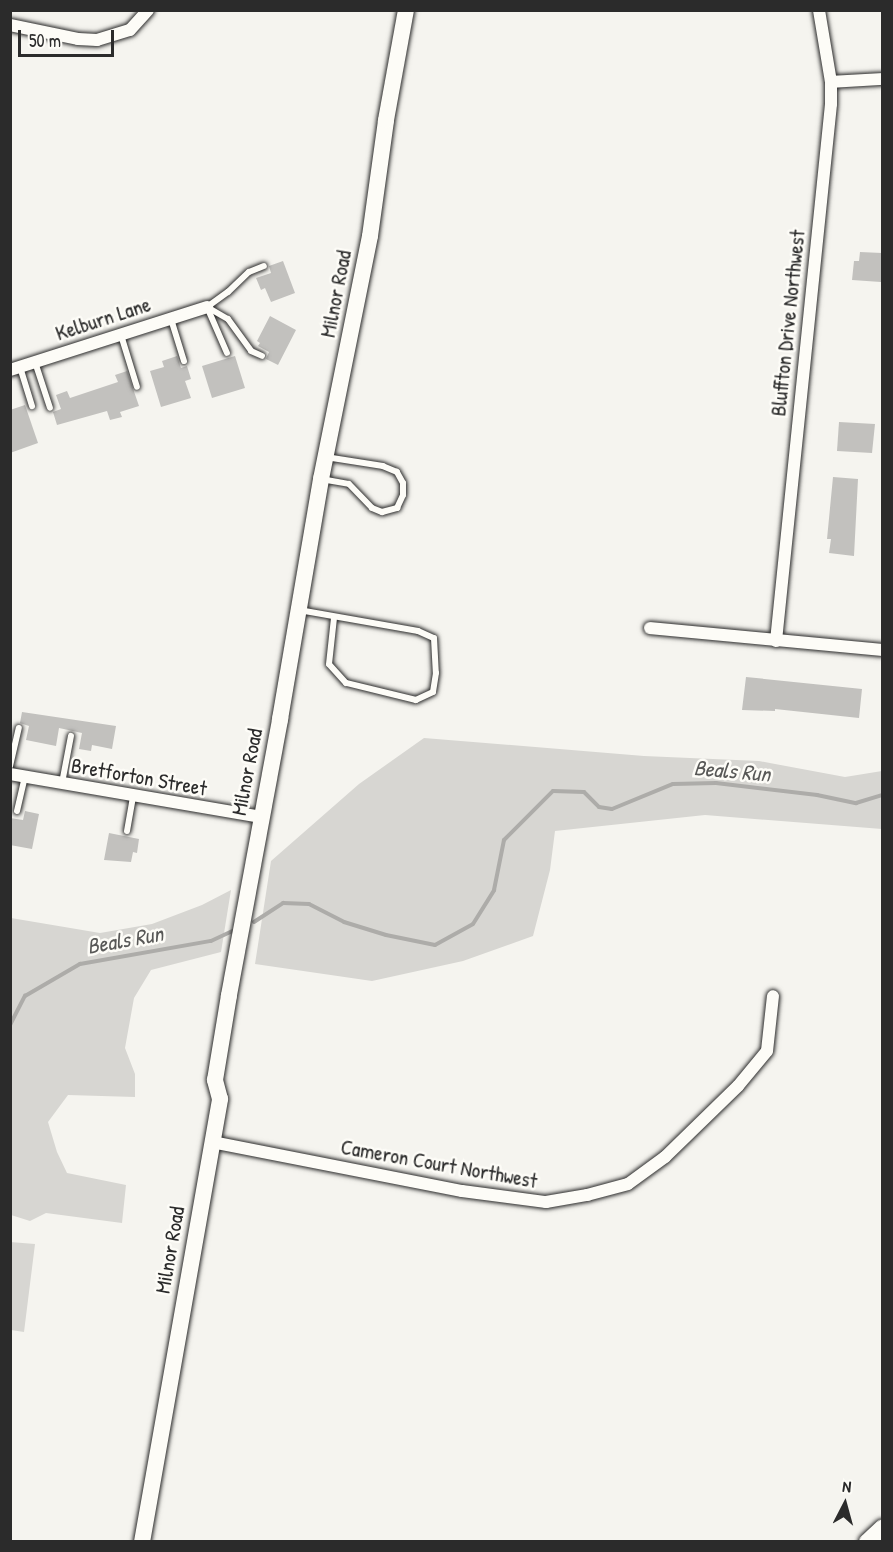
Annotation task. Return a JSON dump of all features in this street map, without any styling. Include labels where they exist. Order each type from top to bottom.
[{"type":"main road","name":"Milnor Road","points":[[142,1542],[220,1099],[215,1080],[321,479],[370,232],[386,120],[406,10]]},
{"type":"main road","points":[[867,1542],[882,1528]]},
{"type":"street","points":[[10,25],[78,39],[97,40],[130,30],[148,10]]},
{"type":"street","name":"Bluffton Drive Northwest","points":[[776,641],[831,82],[819,10]]},
{"type":"street","points":[[831,82],[882,79]]},
{"type":"street","name":"Kelburn Lane","points":[[15,368],[207,306]]},
{"type":"street","points":[[650,628],[882,650]]},
{"type":"street","name":"Bretforton Street","points":[[10,774],[261,817]]},
{"type":"street","name":"Cameron Court Northwest","points":[[212,1142],[462,1191],[546,1202],[628,1184],[665,1157],[738,1086],[766,1051],[773,996]]},
{"type":"lane","points":[[207,306],[228,292],[249,272],[264,266]]},
{"type":"lane","points":[[207,306],[226,353]]},
{"type":"lane","points":[[207,306],[228,320],[251,351],[262,356]]},
{"type":"lane","points":[[171,318],[184,361]]},
{"type":"lane","points":[[121,334],[137,387]]},
{"type":"lane","points":[[35,362],[50,408]]},
{"type":"lane","points":[[15,368],[32,406]]},
{"type":"lane","points":[[321,479],[349,484],[372,508],[382,512],[398,508],[403,495],[404,483],[397,472],[383,466],[326,457]]},
{"type":"lane","points":[[298,610],[418,631],[434,638],[436,673],[433,692],[416,700],[346,683],[329,664],[334,618]]},
{"type":"lane","points":[[10,766],[18,728]]},
{"type":"lane","points":[[62,783],[71,736]]},
{"type":"lane","points":[[17,811],[25,777]]},
{"type":"lane","points":[[127,831],[133,796]]},
{"type":"shaded area","points":[[424,738],[644,756],[759,761],[845,777],[882,771],[882,829],[705,815],[555,831],[550,870],[533,936],[463,961],[372,981],[255,964],[271,861],[359,784]]},
{"type":"shaded area","points":[[231,890],[221,952],[151,970],[134,998],[125,1048],[135,1074],[135,1097],[68,1095],[48,1122],[57,1152],[67,1173],[126,1185],[122,1223],[46,1213],[30,1221],[11,1215],[11,918],[100,933],[152,924],[202,905]]},
{"type":"shaded area","points":[[10,1242],[35,1244],[24,1332],[11,1330]]},
{"type":"building","points":[[860,252],[882,253],[881,282],[852,280],[854,261],[859,261]]},
{"type":"building","points":[[283,261],[295,293],[271,302],[265,288],[261,290],[256,278],[271,273],[269,266]]},
{"type":"building","points":[[270,316],[296,330],[278,365],[266,359],[269,352],[258,346],[260,343],[257,341]]},
{"type":"building","points":[[177,356],[181,368],[187,366],[191,379],[185,381],[191,398],[161,407],[150,371],[164,367],[162,361]]},
{"type":"building","points":[[235,356],[245,388],[212,398],[202,366]]},
{"type":"building","points":[[127,371],[139,406],[120,412],[122,417],[110,420],[107,411],[57,425],[53,412],[61,409],[56,395],[67,391],[70,398],[118,382],[115,375]]},
{"type":"building","points":[[25,405],[38,443],[10,453],[10,410]]},
{"type":"building","points":[[839,422],[875,424],[872,453],[837,451]]},
{"type":"building","points":[[833,477],[858,479],[854,556],[829,553],[831,539],[827,539]]},
{"type":"building","points":[[746,677],[862,689],[859,718],[775,709],[775,711],[742,710]]},
{"type":"building","points":[[22,712],[116,726],[112,749],[92,745],[91,751],[79,749],[82,733],[59,728],[56,746],[26,740],[29,726],[20,723]]},
{"type":"building","points":[[25,811],[39,814],[32,849],[10,845],[10,818],[23,820]]},
{"type":"building","points":[[109,833],[139,839],[137,853],[133,852],[131,862],[104,860]]},
{"type":"waterway","name":"Beals Run","points":[[254,922],[283,903],[309,904],[344,922],[386,935],[435,945],[473,924],[494,890],[504,840],[553,791],[584,792],[599,807],[612,809],[673,784],[716,783],[817,795],[856,803],[882,795]]},
{"type":"waterway","name":"Beals Run","points":[[10,1025],[25,996],[80,964],[211,941],[232,931]]}]
